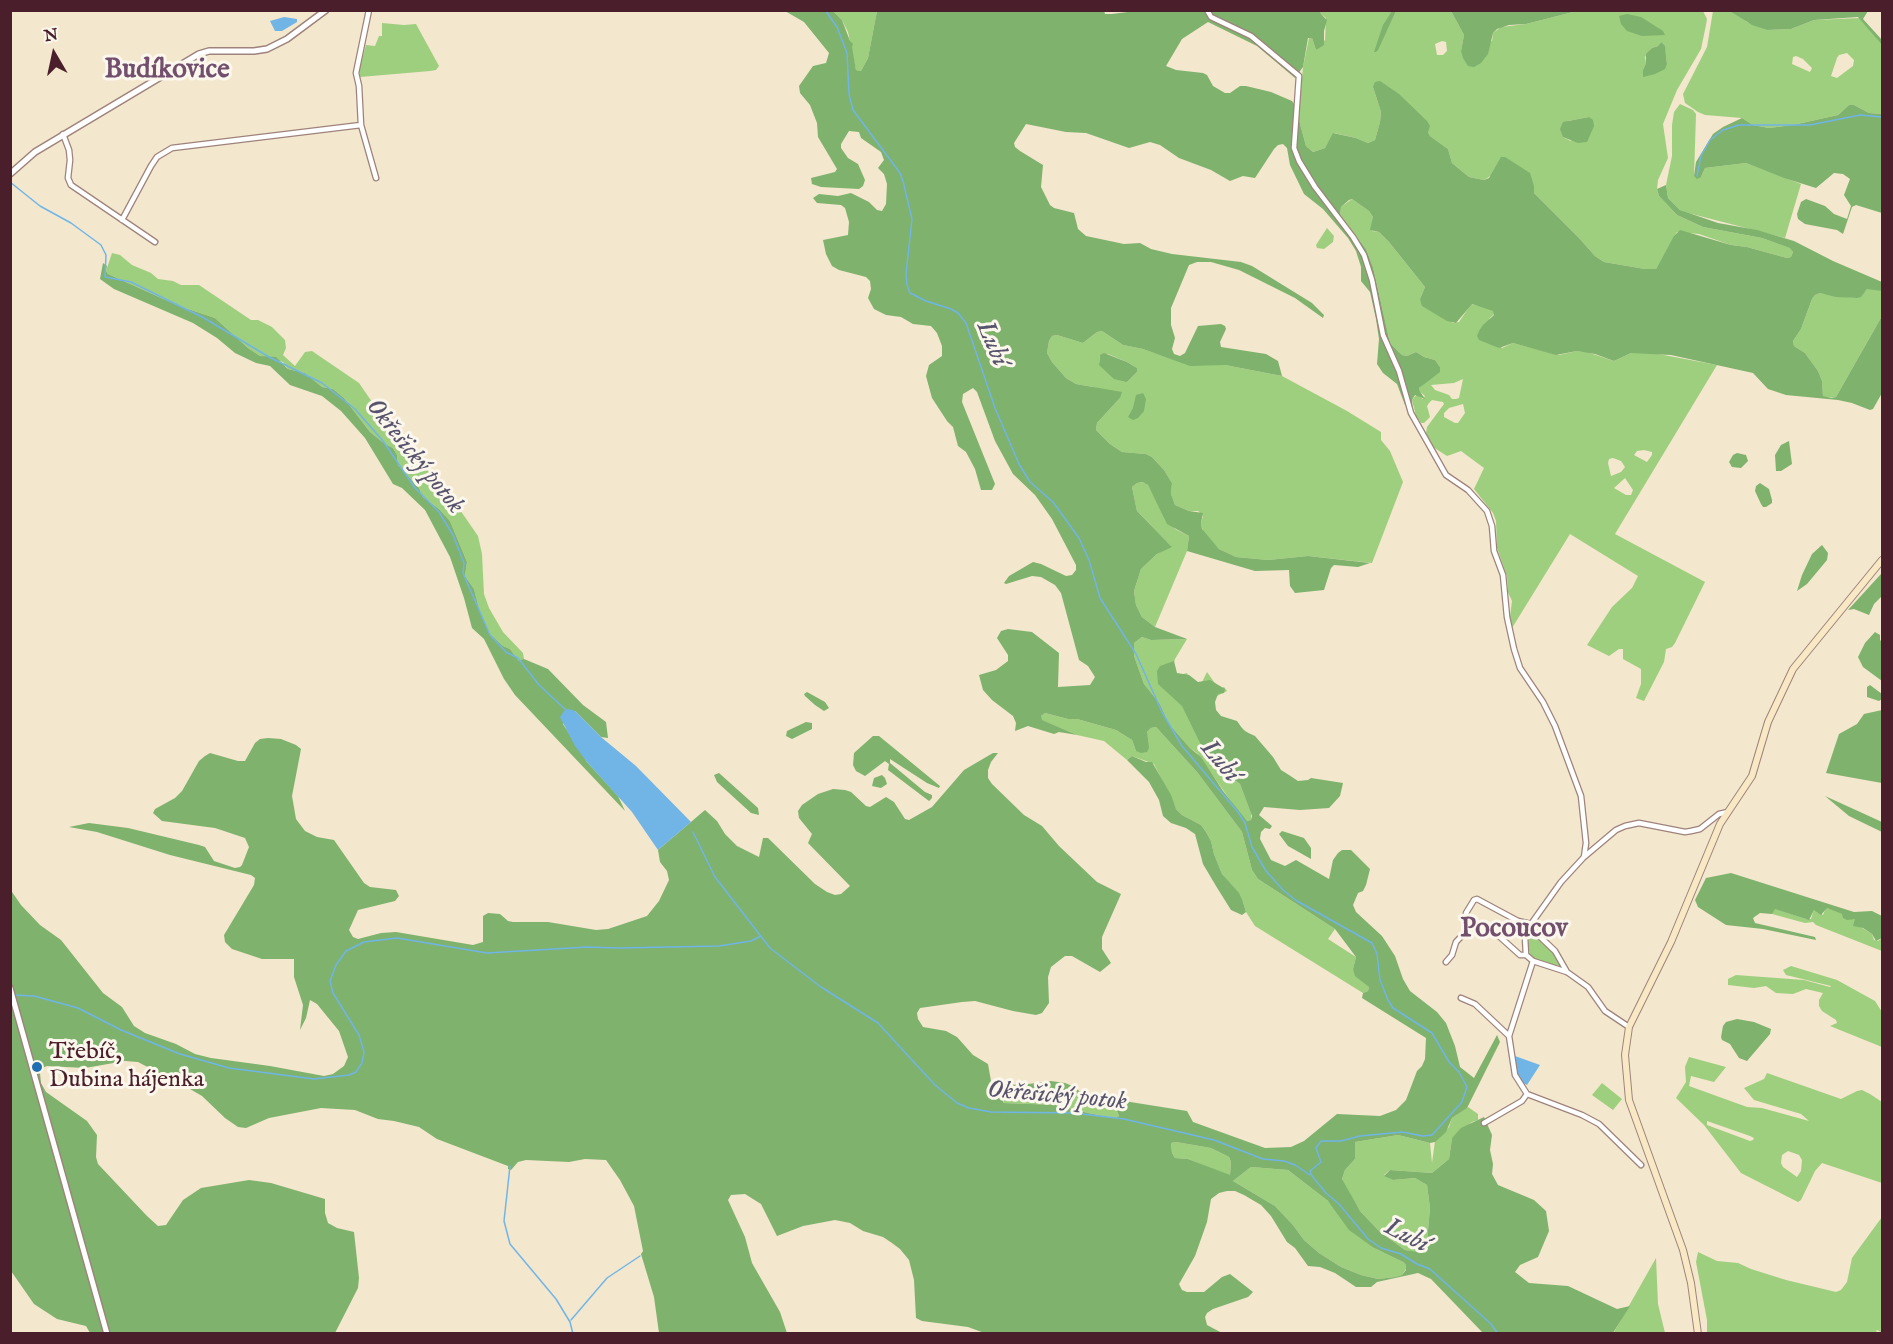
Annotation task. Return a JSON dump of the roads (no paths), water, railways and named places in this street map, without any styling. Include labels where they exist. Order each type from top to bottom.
[{"type":"main road","points":[[1698,1334],[1692,1284],[1683,1250],[1629,1100],[1624,1055],[1629,1027],[1671,942],[1716,834],[1752,776],[1768,722],[1793,669],[1882,560]]},
{"type":"street","points":[[10,174],[35,152],[63,134],[200,54],[209,51],[267,49],[287,39],[326,10]]},
{"type":"street","points":[[369,10],[356,73],[360,86],[361,125],[376,178]]},
{"type":"street","points":[[1207,10],[1211,17],[1251,36],[1299,76],[1294,148],[1315,187],[1365,255],[1383,335],[1400,371],[1411,413],[1446,475],[1468,489],[1486,511],[1492,526],[1494,551],[1503,575],[1506,618],[1520,668],[1544,702],[1581,796],[1586,843],[1584,857]]},
{"type":"street","points":[[122,220],[157,157],[172,148],[361,125]]},
{"type":"street","points":[[63,134],[69,150],[68,178],[71,185],[155,242]]},
{"type":"street","points":[[1526,955],[1525,938],[1531,924],[1584,857],[1616,830],[1639,823],[1685,832],[1700,829],[1719,814],[1728,812]]},
{"type":"street","points":[[1531,924],[1518,921],[1477,899],[1466,913],[1466,918],[1473,924],[1500,937],[1520,955],[1526,955],[1533,961],[1567,972],[1588,987],[1605,1011],[1629,1027]]},
{"type":"street","points":[[1446,962],[1452,955],[1456,942],[1473,924]]},
{"type":"street","points":[[1531,924],[1534,931],[1555,951],[1567,972]]},
{"type":"street","points":[[1533,961],[1509,1036],[1515,1075],[1527,1094],[1599,1124],[1641,1165]]},
{"type":"street","points":[[10,988],[107,1334]]},
{"type":"street","points":[[1461,998],[1475,1004],[1509,1036]]},
{"type":"street","points":[[1484,1123],[1522,1101],[1527,1094]]},
{"type":"water","points":[[284,17],[297,19],[297,22],[282,31],[275,31],[270,21]]},
{"type":"water","points":[[565,710],[575,711],[601,737],[636,766],[691,822],[658,850],[632,812],[575,746],[560,717]]},
{"type":"water","points":[[1515,1056],[1540,1065],[1527,1085],[1517,1073]]},
{"type":"waterway","name":"Lubí","points":[[825,10],[837,27],[847,53],[849,94],[853,110],[900,173],[903,181],[912,219],[906,274],[910,293],[951,309],[958,313],[966,323],[995,408],[1019,464],[1030,482],[1053,502],[1079,538],[1089,560],[1100,598],[1136,654],[1162,712],[1182,746],[1238,812],[1245,823],[1252,847],[1266,871],[1284,891],[1297,901],[1372,943],[1377,954],[1380,980],[1393,1008],[1432,1033],[1467,1087],[1462,1102],[1432,1135],[1423,1136],[1402,1132],[1360,1136],[1341,1141],[1321,1141],[1316,1148],[1321,1162],[1310,1171],[1312,1176],[1368,1239],[1381,1248],[1401,1254],[1430,1269],[1491,1324],[1498,1334]]},
{"type":"waterway","points":[[1697,176],[1701,156],[1710,140],[1723,130],[1739,125],[1810,125],[1860,115],[1882,117]]},
{"type":"waterway","name":"Okřešický potok","points":[[10,182],[40,206],[71,223],[101,245],[106,255],[105,277],[131,282],[204,318],[269,357],[322,383],[355,409],[383,441],[415,488],[439,512],[453,535],[464,563],[463,573],[490,635],[506,652],[518,658],[539,685],[566,710]]},
{"type":"waterway","name":"Okřešický potok","points":[[693,832],[715,877],[770,948],[821,987],[878,1023],[935,1085],[957,1103],[991,1112],[1074,1113],[1124,1119],[1214,1140],[1263,1159],[1284,1161],[1310,1175]]},
{"type":"waterway","points":[[14,995],[34,996],[78,1008],[121,1030],[180,1054],[229,1068],[314,1079],[349,1075],[356,1072],[362,1063],[364,1052],[359,1035],[333,993],[330,981],[336,965],[346,951],[364,942],[397,938],[487,953],[587,947],[719,946],[751,941],[761,936]]},
{"type":"waterway","points":[[510,1166],[504,1221],[510,1244],[556,1299],[570,1322],[573,1334]]},
{"type":"waterway","points":[[571,1320],[607,1278],[640,1256]]},
{"type":"place","name":"Třebíč, Dubina hájenka","points":[[37,1067]]},
{"type":"district","name":"Budíkovice","points":[[167,71]]},
{"type":"district","name":"Pocoucov","points":[[1514,930]]}]
